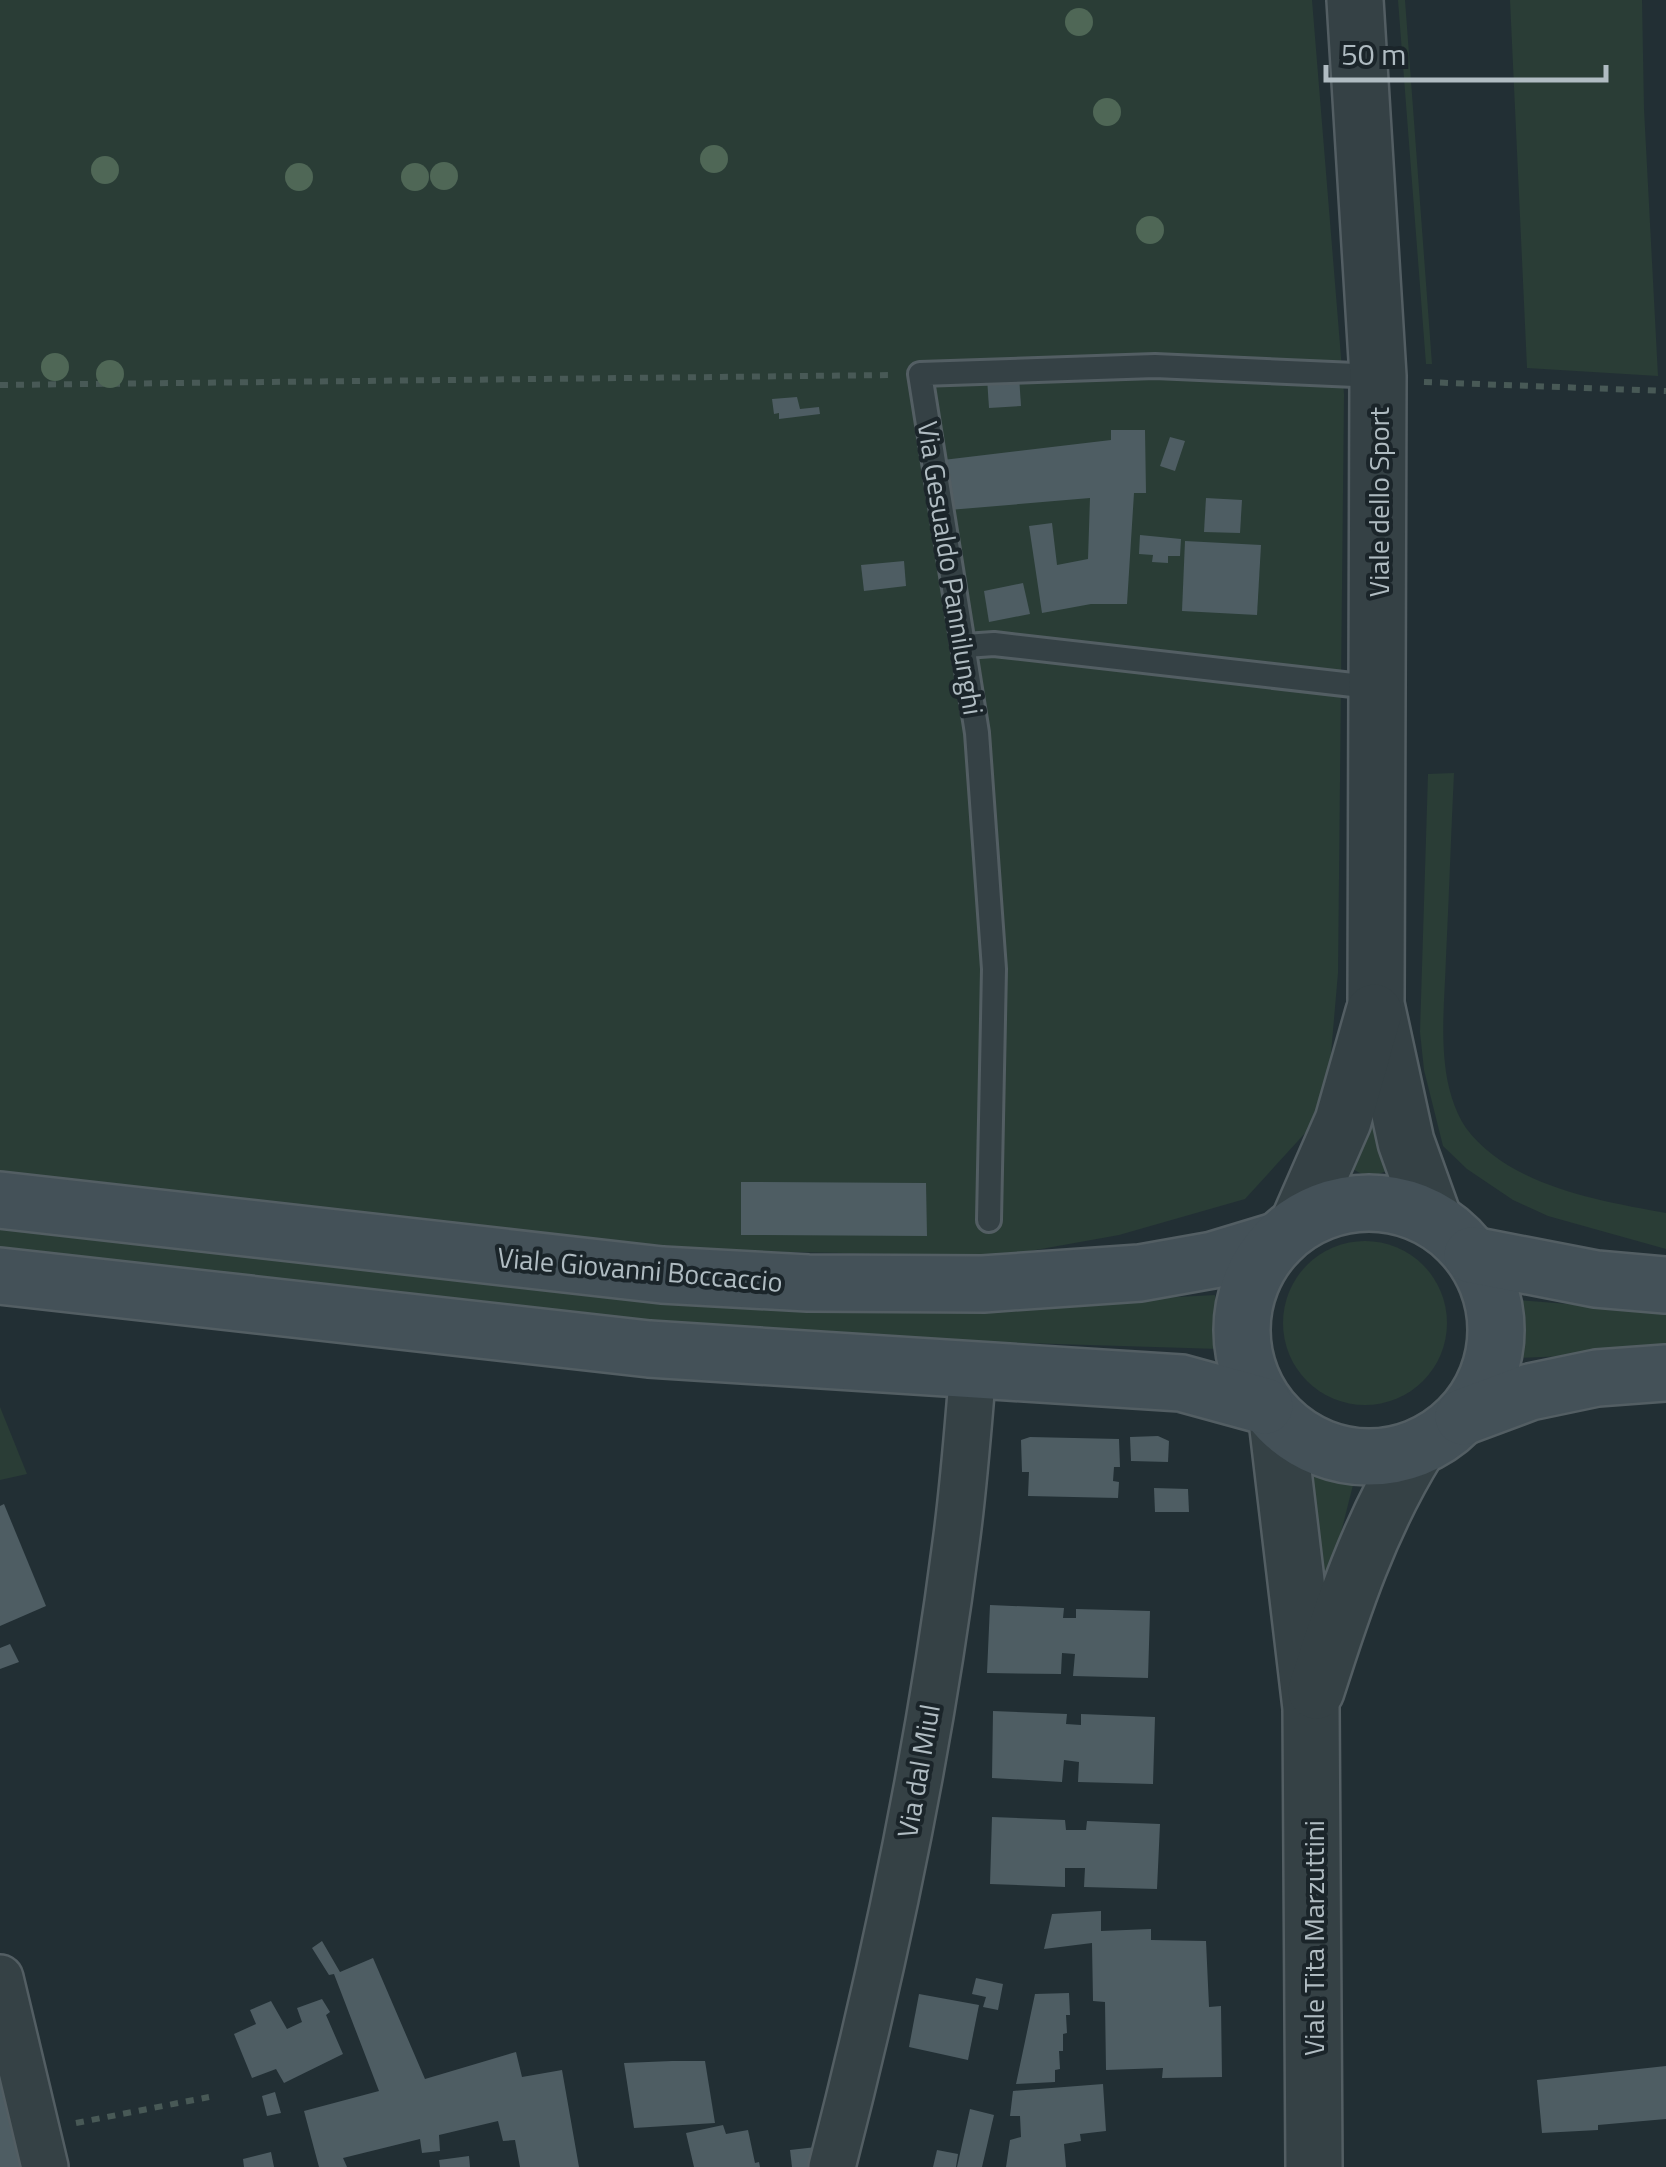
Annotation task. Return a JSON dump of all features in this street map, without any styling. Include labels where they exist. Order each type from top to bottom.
[{"type":"main road","name":"Viale Giovanni Boccaccio","points":[[0,1200],[642,1273],[808,1284],[983,1284],[1140,1273],[1213,1260],[1288,1232]]},
{"type":"main road","points":[[1271,1413],[1250,1377],[1242,1348],[1241,1326],[1250,1282],[1288,1232],[1317,1214],[1348,1204],[1380,1203],[1408,1208],[1453,1237],[1596,1279],[1666,1284]]},
{"type":"main road","points":[[0,1276],[649,1349],[1180,1382],[1271,1413],[1332,1452],[1374,1458],[1417,1449],[1442,1435],[1463,1417],[1484,1386],[1497,1339],[1496,1312],[1486,1277],[1453,1237]]},
{"type":"main road","points":[[1463,1417],[1530,1392],[1597,1378],[1666,1373]]},
{"type":"street","name":"Viale dello Sport","points":[[1355,0],[1378,376],[1376,1004],[1406,1142],[1453,1237]]},
{"type":"street","name":"Viale dello Sport","points":[[1288,1232],[1342,1121],[1376,1004]]},
{"type":"street","name":"Via dal Miul","points":[[832,2167],[871,2016],[916,1789],[956,1543],[973,1369]]},
{"type":"street","name":"Viale Tita Marzuttini","points":[[1271,1413],[1311,1708],[1314,2167]]},
{"type":"street","name":"Viale Tita Marzuttini","points":[[1311,1708],[1364,1551],[1391,1490],[1417,1449]]},
{"type":"street","points":[[0,1978],[40,2150]]},
{"type":"lane","points":[[920,374],[1155,366],[1378,376]]},
{"type":"lane","name":"Via Gesualdo Pannilunghi","points":[[920,374],[977,733],[994,969],[989,1220]]},
{"type":"lane","points":[[965,646],[994,644],[1379,688]]},
{"type":"path","points":[[0,384],[920,374]]},
{"type":"path","points":[[1378,376],[1446,384],[1666,391]]},
{"type":"path","points":[[40,2150],[160,2104],[209,2097]]},
{"type":"green space","points":[[0,0],[1312,0],[1344,394],[1338,973],[1330,1065],[1318,1119],[1245,1199],[1119,1235],[1002,1256],[732,1251],[505,1232],[0,1171]]},
{"type":"green space","points":[[1398,0],[1405,0],[1432,364],[1426,364]]},
{"type":"green space","points":[[1510,0],[1642,0],[1658,376],[1527,368]]},
{"type":"green space","points":[[1454,773],[1443,1037],[1447,1080],[1458,1114],[1484,1148],[1531,1177],[1585,1196],[1666,1213],[1666,1249],[1548,1216],[1513,1200],[1467,1169],[1443,1146],[1424,1070],[1420,1032],[1428,774]]},
{"type":"green space","points":[[1370,1063],[1394,1168],[1369,1178],[1347,1166]]},
{"type":"green space","points":[[0,1226],[662,1304],[898,1312],[1215,1295],[1219,1349],[891,1339],[662,1325],[0,1248]]},
{"type":"green space","points":[[1365,1241],[1397,1247],[1423,1265],[1441,1291],[1447,1323],[1441,1355],[1423,1381],[1397,1399],[1365,1405],[1333,1399],[1307,1381],[1289,1355],[1283,1323],[1289,1291],[1307,1265],[1333,1247]]},
{"type":"green space","points":[[1517,1300],[1666,1312],[1666,1352],[1515,1358]]},
{"type":"green space","points":[[0,1407],[27,1474],[0,1480]]},
{"type":"green space","points":[[1331,1470],[1354,1481],[1320,1616],[1308,1476]]},
{"type":"building","points":[[1019,376],[1021,406],[989,408],[987,378]]},
{"type":"building","points":[[797,397],[800,409],[819,407],[820,414],[779,419],[779,413],[774,414],[772,399]]},
{"type":"building","points":[[1111,430],[1145,430],[1146,493],[1134,493],[1127,604],[1091,604],[1042,613],[1029,526],[1052,523],[1057,565],[1088,559],[1090,498],[949,510],[943,460],[1111,440]]},
{"type":"building","points":[[1170,437],[1185,441],[1175,471],[1160,466]]},
{"type":"building","points":[[1206,498],[1242,500],[1240,533],[1204,532]]},
{"type":"building","points":[[1140,535],[1181,539],[1180,556],[1168,556],[1168,563],[1152,562],[1153,555],[1139,554]]},
{"type":"building","points":[[1185,541],[1261,545],[1257,615],[1182,611]]},
{"type":"building","points":[[904,561],[906,586],[864,591],[861,565]]},
{"type":"building","points":[[1023,583],[1030,614],[989,622],[984,591]]},
{"type":"building","points":[[741,1182],[926,1183],[927,1236],[741,1235]]},
{"type":"building","points":[[1158,1436],[1169,1441],[1168,1462],[1131,1461],[1130,1437]]},
{"type":"building","points":[[1119,1439],[1120,1467],[1114,1467],[1113,1481],[1119,1482],[1118,1498],[1028,1496],[1029,1472],[1022,1472],[1021,1440]]},
{"type":"building","points":[[1154,1488],[1188,1489],[1189,1512],[1155,1512]]},
{"type":"building","points":[[4,1504],[46,1606],[0,1626],[0,1506]]},
{"type":"building","points":[[990,1605],[1064,1608],[1063,1618],[1076,1618],[1076,1609],[1150,1611],[1148,1678],[1073,1676],[1075,1654],[1062,1653],[1061,1674],[987,1673]]},
{"type":"building","points":[[10,1644],[19,1662],[0,1669],[0,1648]]},
{"type":"building","points":[[993,1711],[1067,1714],[1066,1724],[1081,1725],[1081,1714],[1155,1717],[1153,1784],[1078,1782],[1079,1762],[1064,1760],[1062,1782],[992,1778]]},
{"type":"building","points":[[992,1817],[1065,1820],[1066,1830],[1086,1830],[1087,1821],[1160,1824],[1157,1889],[1084,1887],[1085,1868],[1065,1868],[1065,1887],[990,1884]]},
{"type":"building","points":[[1101,1911],[1101,1931],[1151,1929],[1151,1940],[1206,1941],[1209,2007],[1221,2006],[1222,2077],[1162,2078],[1163,2068],[1106,2070],[1105,2002],[1093,2001],[1092,1943],[1044,1949],[1052,1914]]},
{"type":"building","points":[[322,1941],[340,1972],[373,1958],[425,2079],[516,2052],[522,2077],[562,2070],[579,2167],[520,2167],[515,2140],[503,2141],[498,2121],[439,2135],[440,2151],[422,2153],[420,2139],[343,2158],[347,2167],[319,2167],[304,2111],[379,2091],[334,1974],[329,1975],[312,1948]]},
{"type":"building","points":[[976,1978],[1003,1984],[998,2010],[983,2007],[986,1997],[972,1994]]},
{"type":"building","points":[[1069,1993],[1070,2015],[1066,2015],[1067,2033],[1063,2034],[1055,2082],[1016,2084],[1035,1994]]},
{"type":"building","points":[[919,1994],[979,2005],[968,2060],[909,2047]]},
{"type":"building","points":[[322,1999],[343,2054],[284,2083],[276,2069],[252,2078],[234,2034],[256,2024],[250,2010],[271,2001],[287,2029],[302,2022],[297,2008]]},
{"type":"building","points":[[0,2056],[27,2167],[0,2167]]},
{"type":"building","points":[[705,2061],[715,2123],[634,2128],[624,2063]]},
{"type":"building","points":[[1666,2066],[1666,2119],[1598,2125],[1598,2130],[1542,2133],[1537,2080]]},
{"type":"building","points":[[1103,2084],[1106,2131],[1080,2134],[1081,2141],[1064,2144],[1066,2167],[1006,2167],[1010,2140],[1021,2137],[1020,2116],[1010,2116],[1013,2091]]},
{"type":"building","points":[[275,2092],[281,2113],[267,2116],[262,2096]]},
{"type":"building","points":[[970,2109],[994,2115],[982,2167],[957,2167]]},
{"type":"building","points":[[723,2125],[726,2134],[748,2130],[755,2163],[759,2162],[760,2167],[694,2167],[686,2133]]},
{"type":"building","points":[[825,2146],[820,2167],[792,2167],[790,2150]]},
{"type":"building","points":[[937,2150],[958,2154],[956,2167],[933,2167]]},
{"type":"building","points":[[271,2152],[274,2167],[244,2167],[243,2159]]},
{"type":"building","points":[[469,2156],[470,2167],[440,2167],[439,2160]]}]
